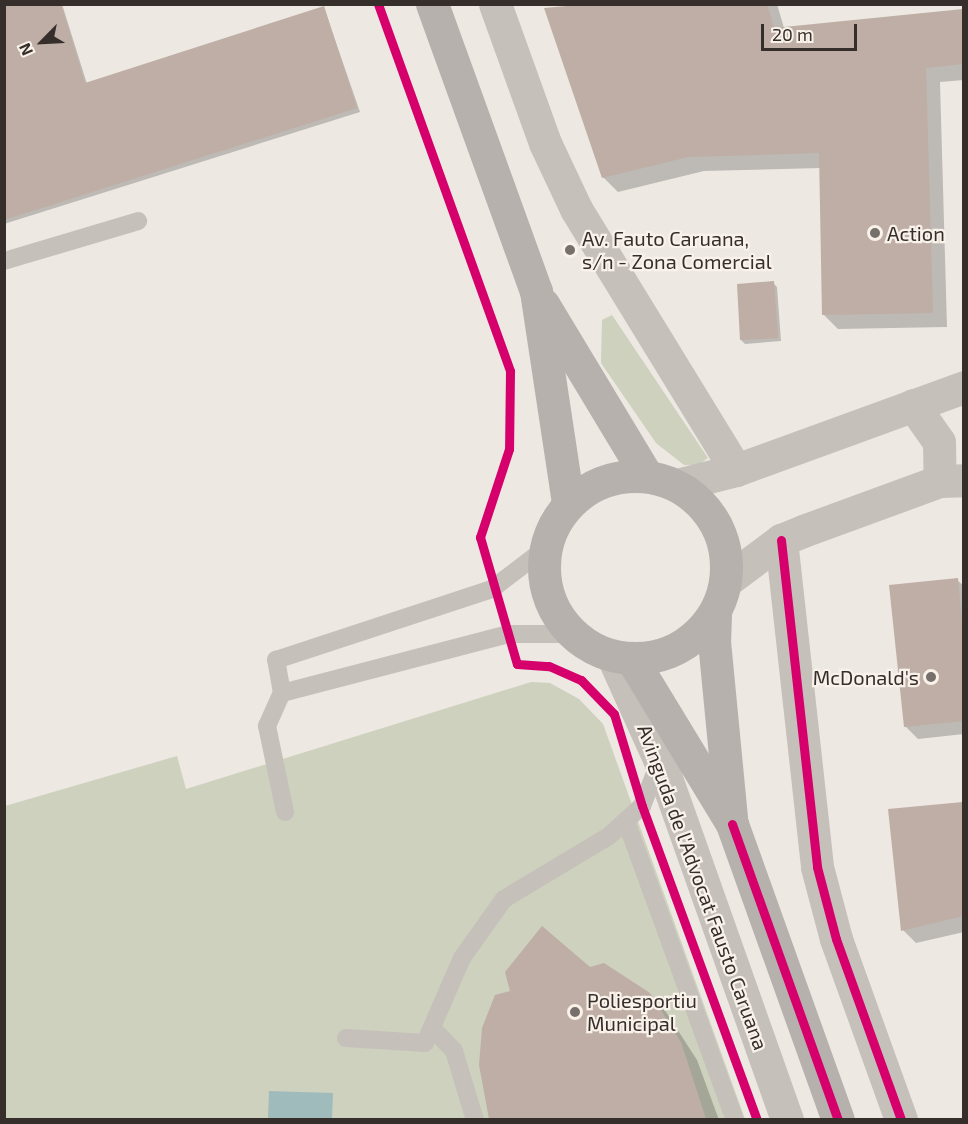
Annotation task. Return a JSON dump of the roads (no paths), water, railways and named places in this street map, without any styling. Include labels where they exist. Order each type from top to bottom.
[{"type":"street","points":[[432,4],[536,291],[646,475]]},
{"type":"street","points":[[495,4],[546,143],[580,217],[736,470]]},
{"type":"street","points":[[536,291],[568,502]]},
{"type":"street","points":[[677,485],[736,470],[963,387]]},
{"type":"street","points":[[726,581],[781,540],[951,480],[939,442],[913,405]]},
{"type":"street","points":[[646,475],[677,485],[709,512],[726,550],[726,581],[715,615],[680,649],[623,659],[568,634],[546,595],[543,550],[568,502],[604,479],[646,475]]},
{"type":"street","points":[[781,540],[818,867],[837,939],[901,1119]]},
{"type":"street","name":"Avinguda de l'Advocat Fausto Caruana","points":[[715,615],[714,641],[732,825]]},
{"type":"street","name":"Avinguda de l'Advocat Fausto Caruana","points":[[623,659],[787,1119]]},
{"type":"street","name":"Avinguda de l'Advocat Fausto Caruana","points":[[623,659],[732,825],[838,1119]]},
{"type":"lane","points":[[4,261],[138,220]]},
{"type":"lane","points":[[285,812],[267,726],[282,693],[276,660],[492,589],[543,550]]},
{"type":"lane","points":[[282,693],[508,634],[568,634]]},
{"type":"lane","points":[[346,1038],[425,1042],[433,1029],[462,958],[504,899],[609,836],[626,821],[642,806],[660,761]]},
{"type":"lane","points":[[642,806],[679,816]]},
{"type":"lane","points":[[626,821],[735,1119]]},
{"type":"lane","points":[[433,1029],[454,1051],[475,1119]]},
{"type":"water","points":[[269,1091],[333,1093],[332,1119],[268,1119]]},
{"type":"place","name":"Action","points":[[875,233]]},
{"type":"place","name":"Av. Fauto Caruana, s/n - Zona Comercial","points":[[570,250]]},
{"type":"place","name":"McDonald's","points":[[931,677]]},
{"type":"place","name":"Poliesportiu Municipal","points":[[575,1012]]}]
